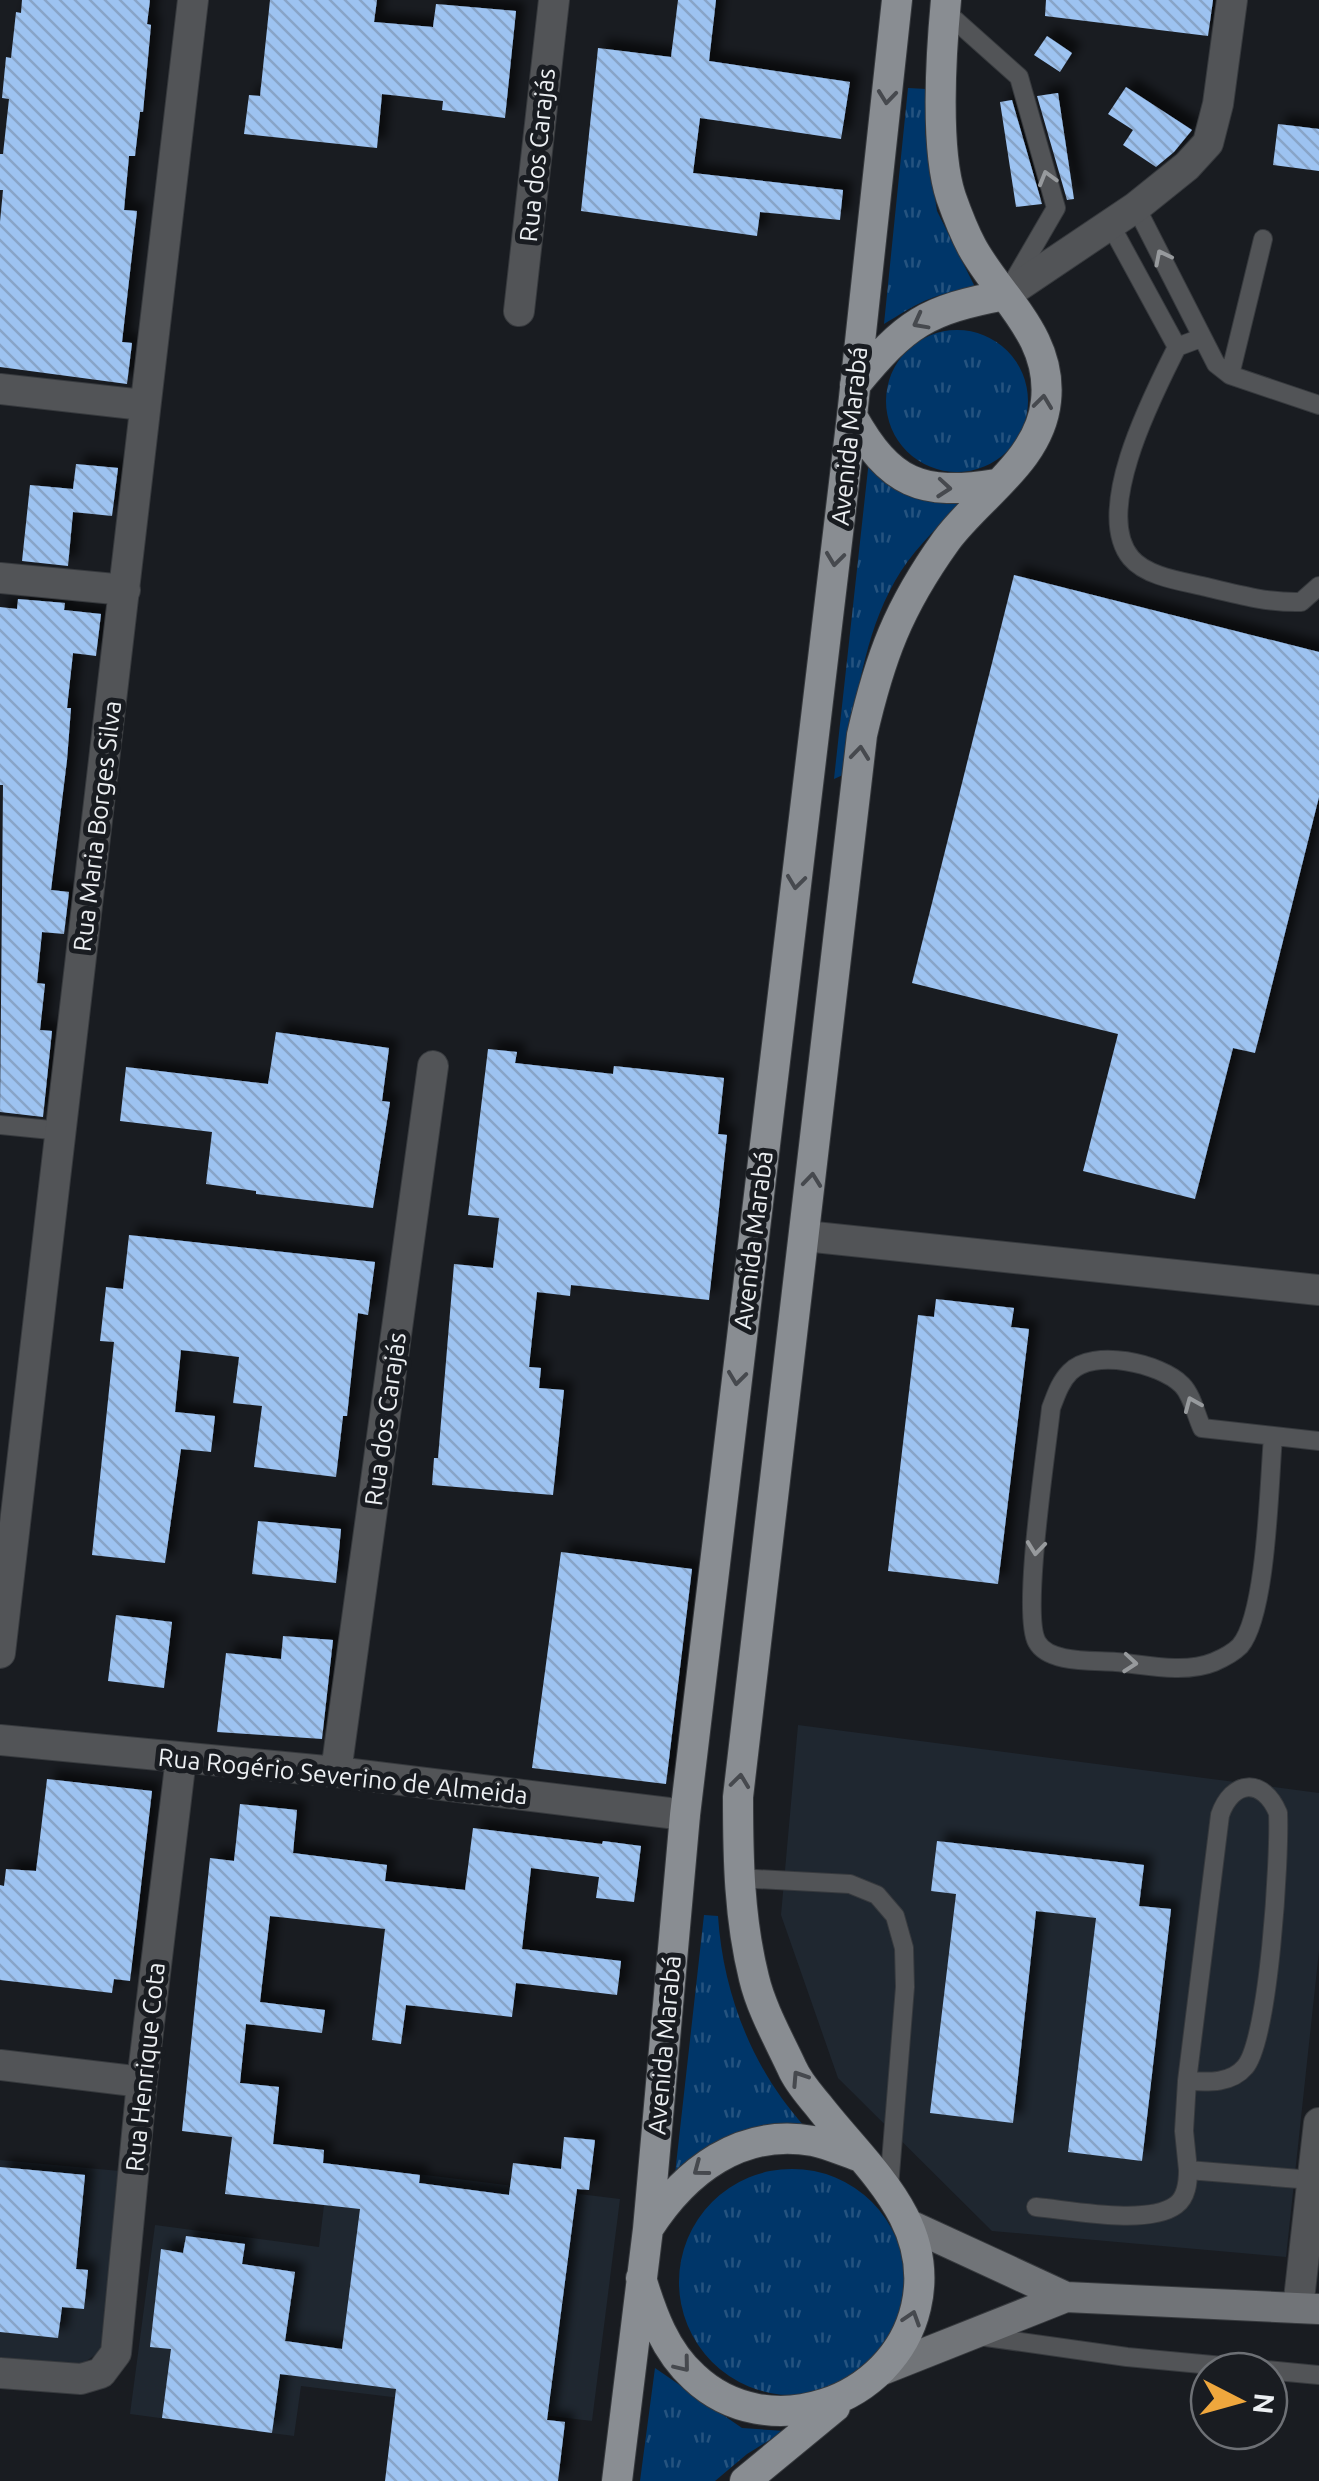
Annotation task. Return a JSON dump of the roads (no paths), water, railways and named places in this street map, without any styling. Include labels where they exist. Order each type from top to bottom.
[{"type":"main road","name":"Avenida Marabá","points":[[617,2481],[648,2230],[685,1815],[852,416],[897,0]]},
{"type":"main road","name":"Avenida Marabá","points":[[858,2156],[794,2074],[754,1980],[738,1878],[738,1797],[862,735],[878,667],[901,611],[948,540],[1022,460],[1037,434],[1046,401],[1043,363],[1029,324],[972,247],[950,194],[941,123],[945,5]]},
{"type":"main road","points":[[855,384],[890,342],[910,326],[954,306],[1006,295]]},
{"type":"main road","points":[[852,416],[865,439],[904,478],[944,490],[996,484]]},
{"type":"main road","points":[[648,2230],[686,2180],[723,2153],[766,2139],[812,2141],[858,2156],[889,2187],[912,2226],[920,2270],[916,2307],[904,2341],[882,2370],[744,2481]]},
{"type":"main road","points":[[641,2278],[668,2346],[694,2378],[730,2401],[772,2411],[814,2408],[853,2393]]},
{"type":"street","name":"Rua Maria Borges Silva","points":[[0,1653],[125,590],[143,405],[194,0]]},
{"type":"street","name":"Rua dos Carajás","points":[[519,311],[554,0]]},
{"type":"street","points":[[1006,295],[1136,207],[1187,166],[1208,143],[1218,104],[1232,0]]},
{"type":"street","points":[[0,389],[143,405]]},
{"type":"street","points":[[0,578],[125,590]]},
{"type":"street","name":"Rua dos Carajás","points":[[336,1772],[433,1066]]},
{"type":"street","points":[[805,1236],[1319,1290]]},
{"type":"street","name":"Rua Rogério Severino de Almeida","points":[[0,1740],[336,1772],[685,1815]]},
{"type":"street","name":"Rua Henrique Cota","points":[[0,2373],[81,2379],[101,2373],[116,2353],[142,2082],[181,1758]]},
{"type":"street","points":[[0,2066],[142,2082]]},
{"type":"street","points":[[912,2226],[1066,2297],[1309,2308],[1312,2180],[1319,2123]]},
{"type":"street","points":[[882,2370],[1066,2297]]},
{"type":"lane","points":[[945,5],[1019,78],[1056,208],[1006,295]]},
{"type":"lane","points":[[1136,207],[1216,364],[1230,375],[1319,405]]},
{"type":"lane","points":[[1110,224],[1176,347]]},
{"type":"lane","points":[[1230,375],[1263,239]]},
{"type":"lane","points":[[1201,338],[1176,347],[1146,408],[1126,471],[1120,529],[1133,561],[1174,580],[1280,602],[1301,602],[1319,586]]},
{"type":"lane","points":[[0,1124],[61,1131]]},
{"type":"lane","points":[[1273,1437],[1260,1582],[1253,1621],[1239,1647],[1211,1663],[1178,1668],[1070,1658],[1048,1653],[1037,1643],[1032,1585],[1052,1408],[1072,1369],[1092,1361],[1128,1362],[1162,1370],[1184,1387],[1202,1428],[1319,1441]]},
{"type":"lane","points":[[1036,2207],[1126,2214],[1164,2211],[1184,2196],[1188,2170],[1184,2131],[1187,2080],[1220,1815],[1226,1798],[1236,1790],[1263,1791],[1272,1798],[1278,1827],[1266,1992],[1259,2035],[1243,2071],[1214,2082],[1187,2080]]},
{"type":"lane","points":[[738,1878],[850,1884],[877,1894],[895,1916],[904,1948],[904,1987],[889,2187]]},
{"type":"lane","points":[[1188,2170],[1312,2180]]},
{"type":"lane","points":[[968,2334],[1127,2356],[1319,2375]]}]
